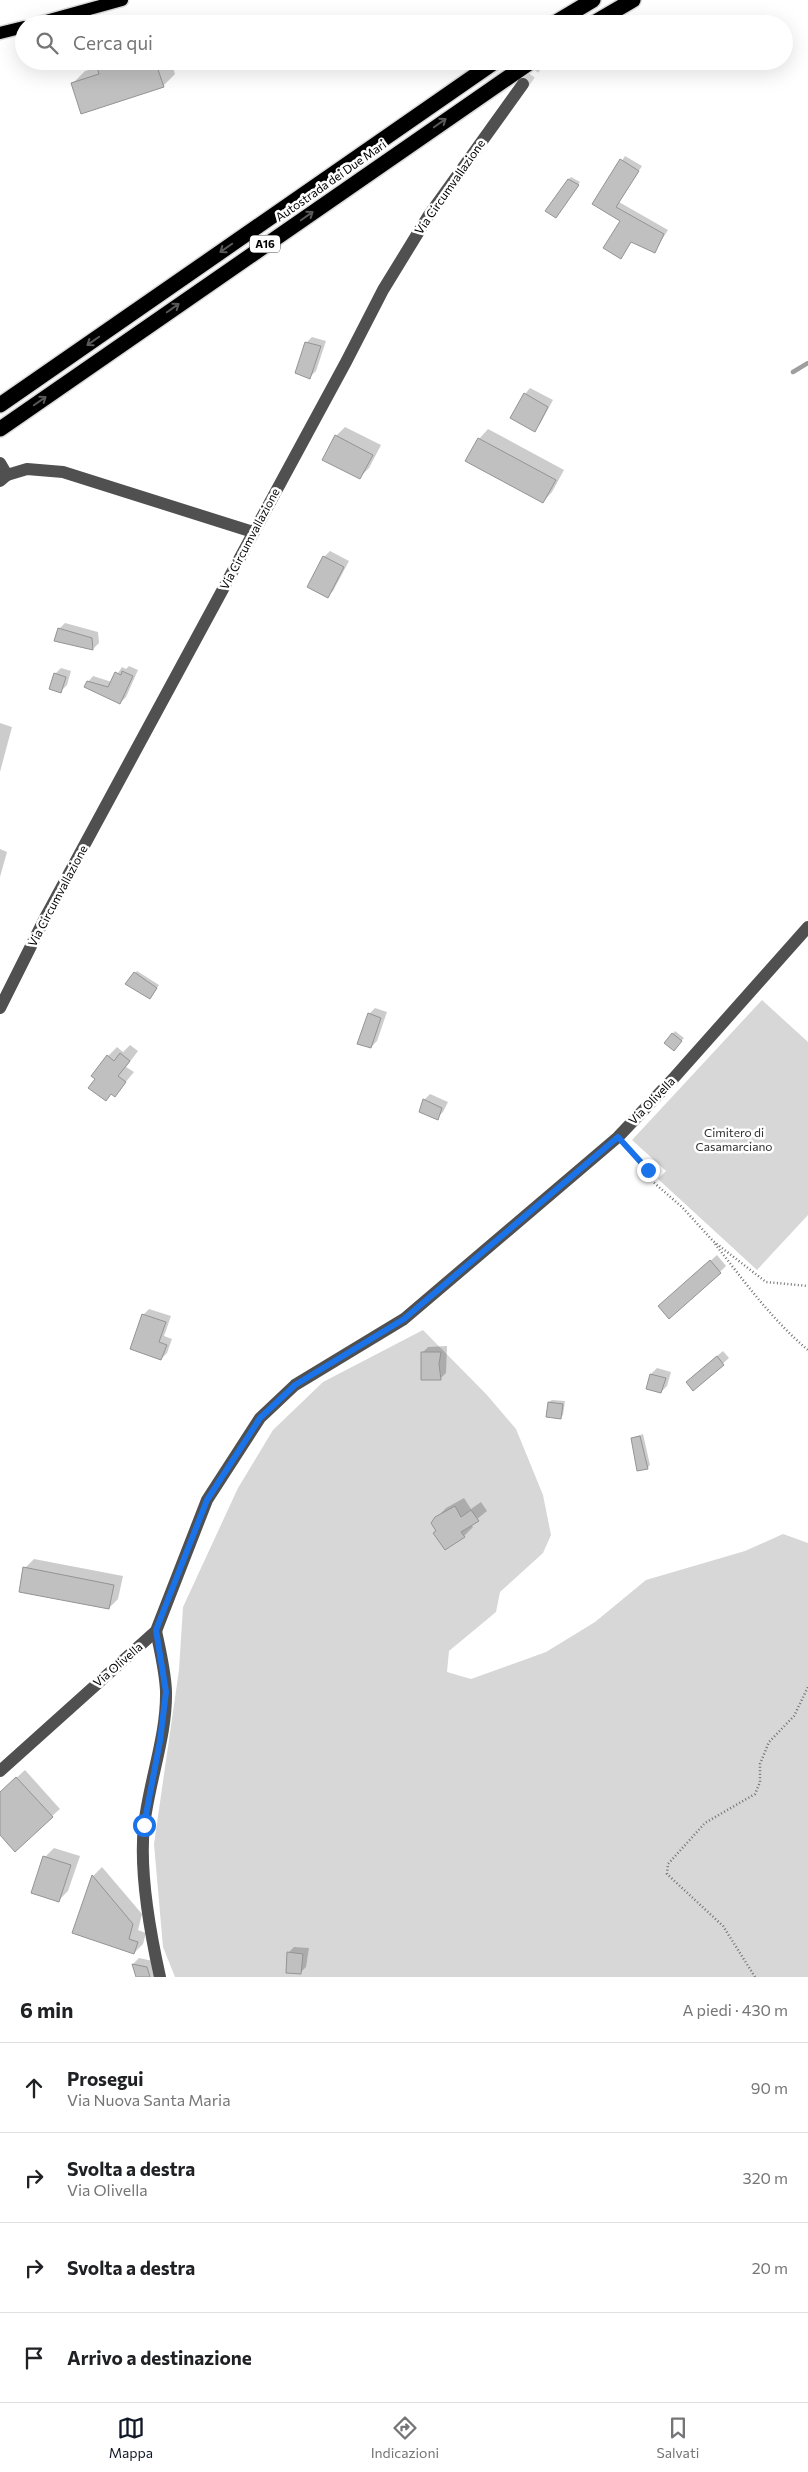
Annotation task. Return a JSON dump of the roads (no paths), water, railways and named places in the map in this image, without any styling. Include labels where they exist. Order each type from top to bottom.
[{"type":"highway","points":[[568,15],[593,0]]},
{"type":"highway","points":[[607,15],[633,0]]},
{"type":"highway","name":"Autostrada dei Due Mari","points":[[0,406],[483,70]]},
{"type":"highway","name":"Autostrada dei Due Mari","points":[[0,429],[519,70]]},
{"type":"main road","points":[[68,15],[122,0]]},
{"type":"main road","points":[[0,33],[15,29]]},
{"type":"street","name":"Via Circumvallazione","points":[[0,1008],[46,916],[346,362],[383,290],[429,215],[523,84]]},
{"type":"street","points":[[0,463],[4,478],[27,469],[64,472],[253,532]]},
{"type":"street","name":"Via Olivella","points":[[0,1771],[156,1630],[207,1500],[260,1418],[295,1385],[404,1319],[618,1137],[672,1080],[808,927]]},
{"type":"street","points":[[156,1630],[166,1692],[160,1741],[144,1825],[143,1846],[150,1924],[160,1977]]},
{"type":"waterway","points":[[793,372],[808,363]]},
{"type":"tunnel","points":[[523,84],[533,70]]},
{"type":"park label","name":"Cimitero di Casamarciano","points":[[734,1140]]}]
